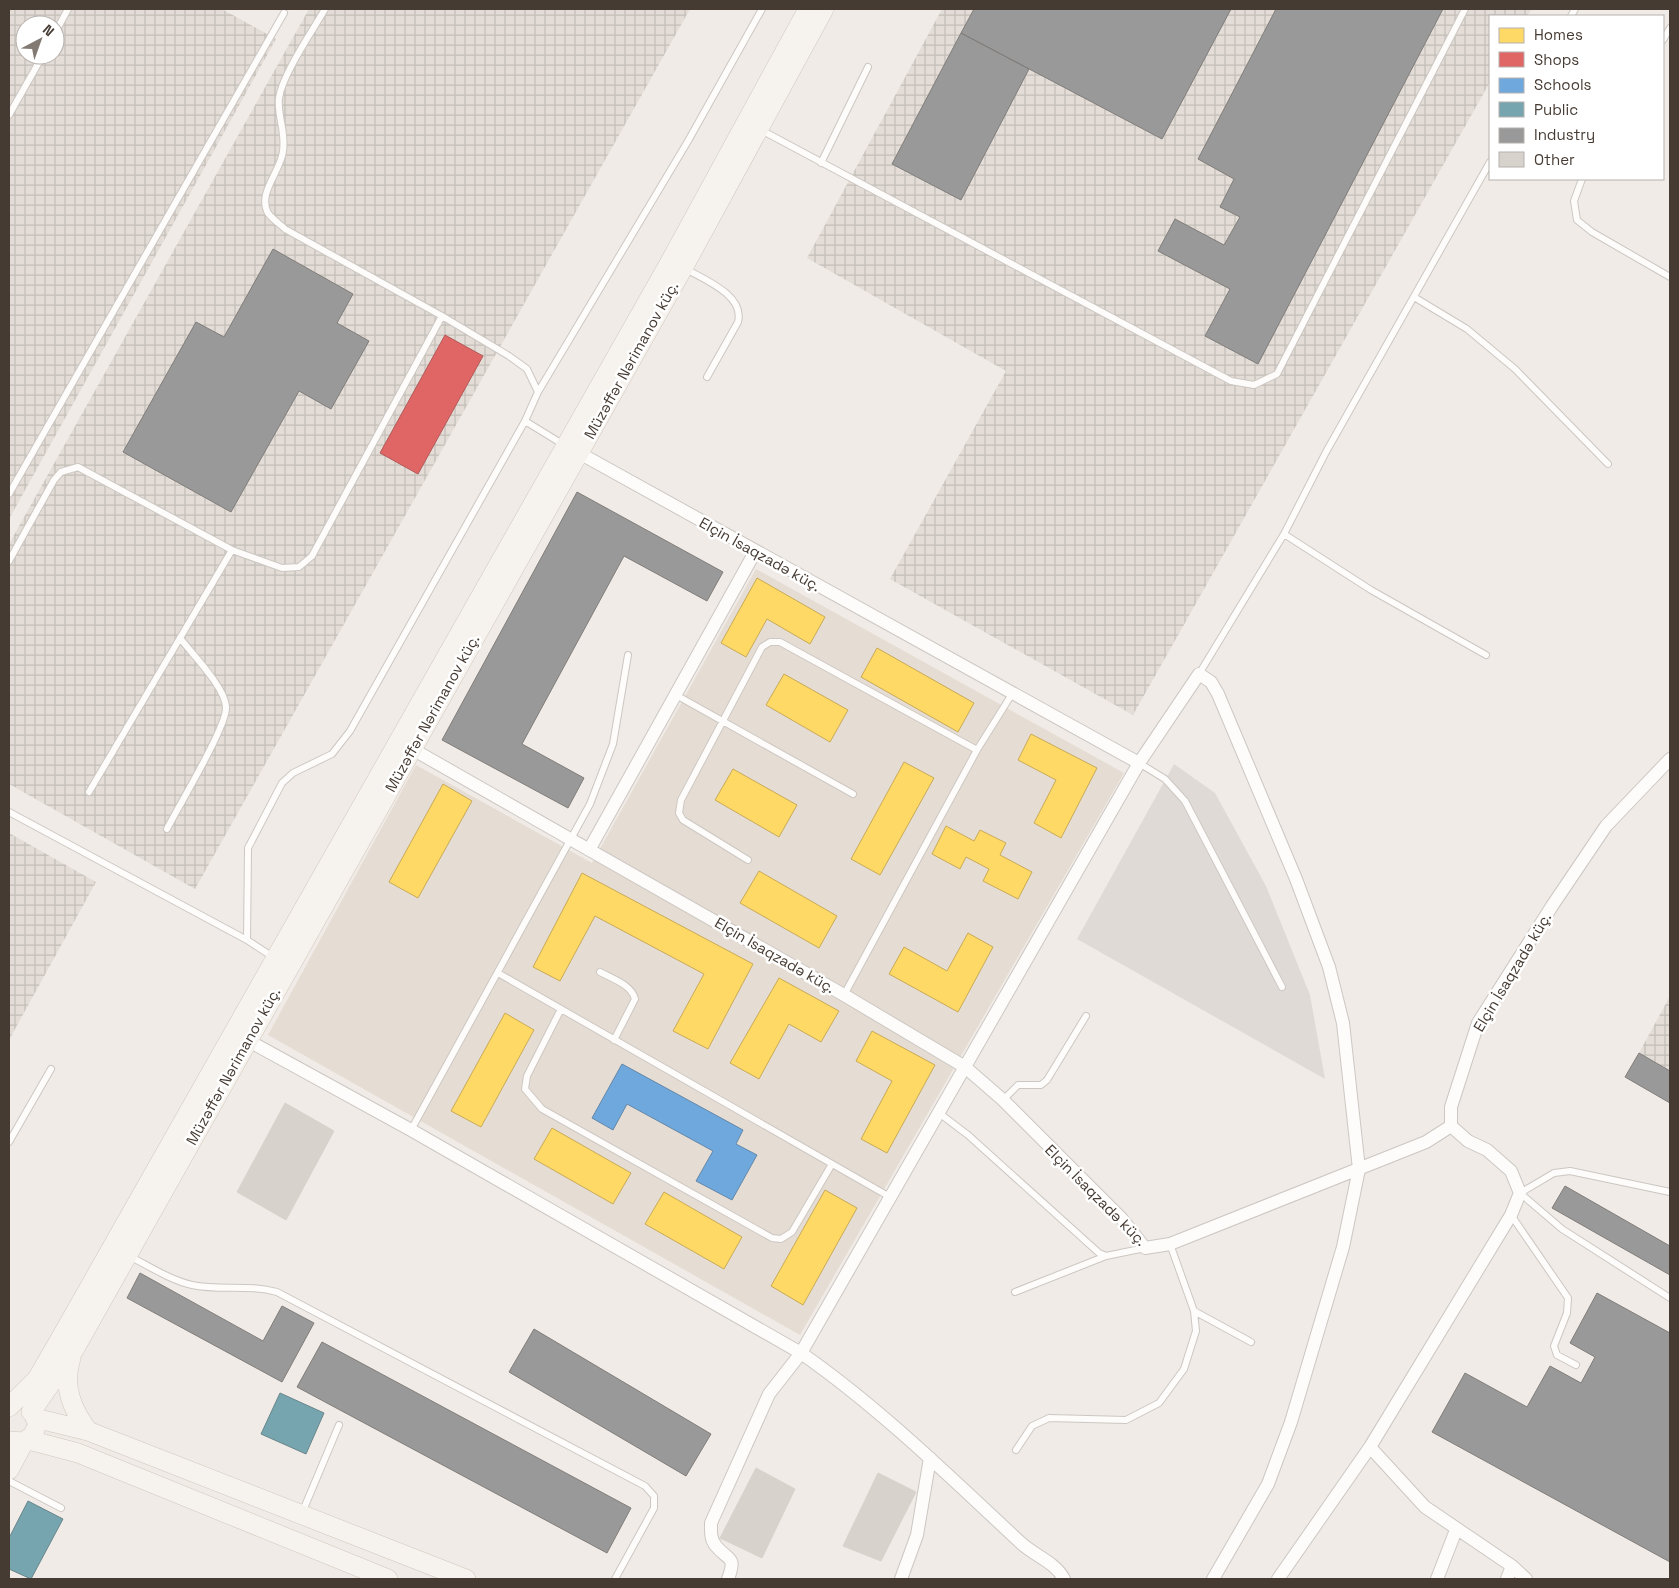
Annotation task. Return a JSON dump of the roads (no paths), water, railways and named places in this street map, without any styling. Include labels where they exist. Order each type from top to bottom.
[{"type":"main road","points":[[9,1407],[37,1379],[277,959],[405,745],[572,450],[675,254],[808,9]]},
{"type":"main road","name":"Müzəffər Nərimanov küç.","points":[[572,450],[683,268],[824,9]]},
{"type":"main road","name":"Müzəffər Nərimanov küç.","points":[[9,1470],[20,1441],[35,1430],[33,1415],[74,1350],[128,1255],[247,1040],[405,745]]},
{"type":"main road","points":[[74,1350],[68,1368],[70,1398],[78,1418],[88,1431]]},
{"type":"main road","points":[[9,1407],[20,1406],[33,1415],[88,1431],[301,1514],[421,1572],[466,1579]]},
{"type":"main road","points":[[20,1441],[78,1453],[388,1579]]},
{"type":"street","name":"Elçin İsaqzadə küç.","points":[[572,450],[1139,763]]},
{"type":"street","points":[[589,850],[755,552]]},
{"type":"street","points":[[728,1579],[732,1568],[729,1555],[716,1547],[711,1537],[711,1523],[769,1394],[802,1353],[1139,763],[1199,674],[1211,682],[1218,694],[1296,879],[1329,967],[1342,1023],[1359,1169],[1343,1247],[1292,1422],[1268,1484],[1213,1579]]},
{"type":"street","name":"Elçin İsaqzadə küç.","points":[[405,745],[844,995],[965,1067],[1003,1100],[1122,1219],[1145,1248],[1170,1244],[1359,1169],[1426,1142],[1451,1126],[1452,1107],[1478,1023],[1552,906],[1606,826],[1670,759]]},
{"type":"street","points":[[247,1040],[412,1130],[802,1353],[833,1375],[930,1458],[1023,1545],[1060,1571],[1064,1579]]},
{"type":"street","points":[[1278,1579],[1370,1447],[1511,1215],[1520,1193],[1511,1172],[1487,1150],[1468,1141],[1451,1126]]},
{"type":"street","points":[[1370,1447],[1425,1506],[1456,1530],[1512,1566],[1526,1579]]},
{"type":"street","points":[[900,1579],[917,1535],[930,1458]]},
{"type":"street","points":[[1437,1579],[1456,1530]]},
{"type":"street","points":[[1507,1579],[1512,1566]]},
{"type":"lane","points":[[9,494],[285,11],[277,9]]},
{"type":"lane","points":[[325,9],[285,80],[279,97],[280,116],[285,134],[283,154],[265,198],[268,213],[285,229],[442,316],[527,369],[538,392]]},
{"type":"lane","points":[[247,940],[248,848],[282,783],[293,774],[332,754],[350,731],[525,421],[538,392],[688,141],[762,9]]},
{"type":"lane","points":[[760,129],[1231,381],[1254,385],[1277,374],[1465,9]]},
{"type":"lane","points":[[9,115],[37,65]]},
{"type":"lane","points":[[822,163],[868,67]]},
{"type":"lane","points":[[1199,674],[1284,534],[1326,452],[1489,164]]},
{"type":"lane","points":[[1582,180],[1574,201],[1577,220],[1592,232],[1670,278]]},
{"type":"lane","points":[[683,268],[715,285],[733,300],[740,314],[738,322],[707,377]]},
{"type":"lane","points":[[1414,297],[1467,329],[1515,370],[1608,464]]},
{"type":"lane","points":[[9,561],[54,480],[61,472],[78,468],[232,550],[282,568],[299,567],[312,556],[442,316]]},
{"type":"lane","points":[[525,421],[572,450]]},
{"type":"lane","points":[[1284,534],[1371,590],[1486,655]]},
{"type":"lane","points":[[89,792],[232,550]]},
{"type":"lane","points":[[167,829],[219,729],[226,708],[220,690],[180,638]]},
{"type":"lane","points":[[748,860],[683,820],[679,813],[681,800],[762,647],[770,642],[780,642],[977,750]]},
{"type":"lane","points":[[412,1130],[572,841],[606,767],[614,744],[628,655]]},
{"type":"lane","points":[[844,995],[977,750],[1012,694]]},
{"type":"lane","points":[[676,696],[853,794]]},
{"type":"lane","points":[[1139,763],[1164,779],[1185,802],[1282,987]]},
{"type":"lane","points":[[9,812],[247,940],[277,959]]},
{"type":"lane","points":[[600,972],[628,987],[634,993],[635,998],[614,1040]]},
{"type":"lane","points":[[498,973],[890,1197]]},
{"type":"lane","points":[[561,1009],[527,1076],[525,1089],[531,1098],[551,1114],[772,1238],[781,1239],[792,1232],[832,1164]]},
{"type":"lane","points":[[1003,1100],[1018,1085],[1041,1085],[1047,1080],[1086,1016]]},
{"type":"lane","points":[[9,1142],[50,1069]]},
{"type":"lane","points":[[939,1113],[968,1135],[1094,1249],[1106,1256]]},
{"type":"lane","points":[[1670,1192],[1570,1171],[1554,1173],[1520,1193],[1562,1229],[1670,1298]]},
{"type":"lane","points":[[1511,1215],[1568,1298],[1567,1313],[1554,1346],[1558,1355],[1576,1365]]},
{"type":"lane","points":[[1016,1450],[1032,1426],[1049,1418],[1126,1420],[1159,1403],[1184,1369],[1196,1331],[1194,1311],[1170,1244]]},
{"type":"lane","points":[[1015,1292],[1106,1256],[1145,1248]]},
{"type":"lane","points":[[128,1255],[193,1286],[264,1288],[277,1292],[645,1486],[654,1496],[654,1508],[615,1579]]},
{"type":"lane","points":[[1194,1311],[1251,1342]]},
{"type":"lane","points":[[301,1514],[339,1425]]},
{"type":"lane","points":[[9,1481],[61,1508]]}]
